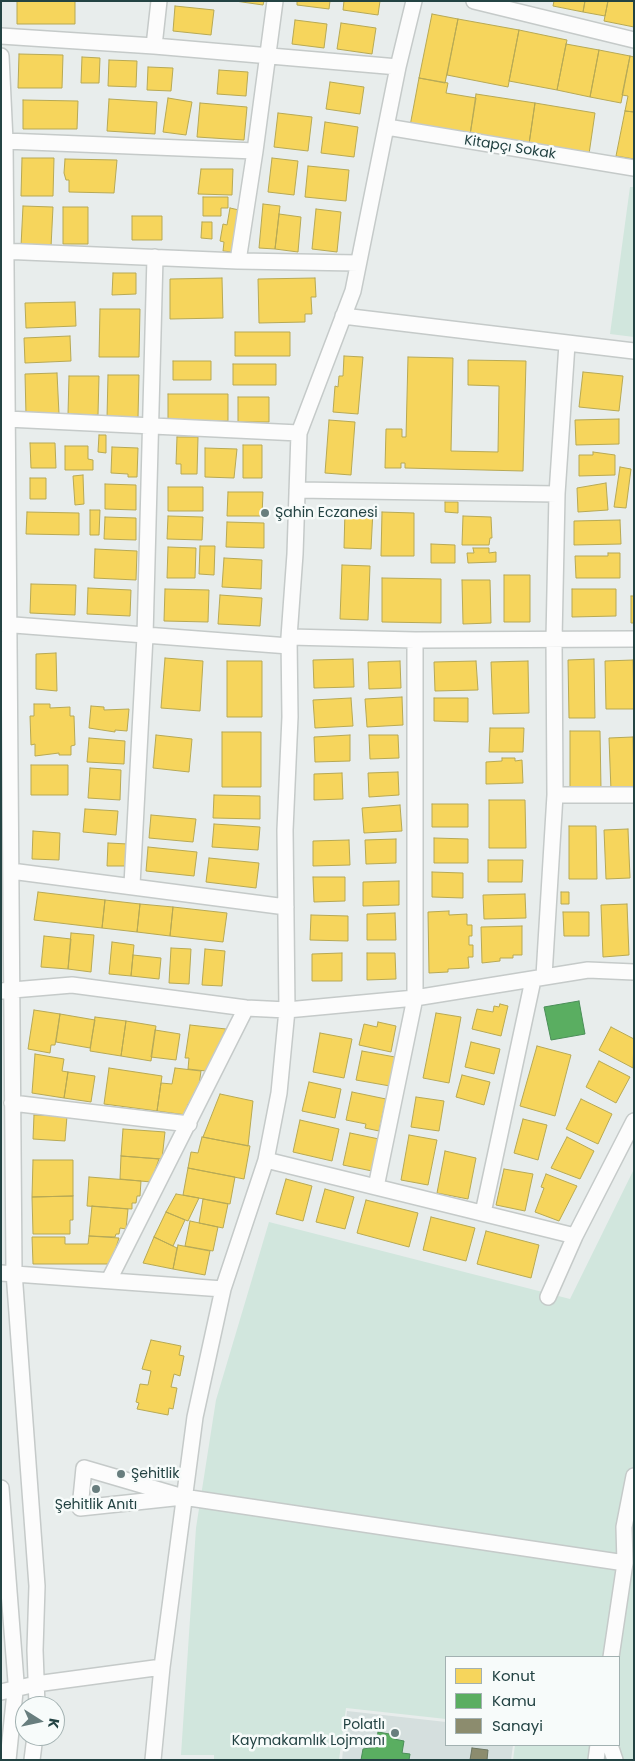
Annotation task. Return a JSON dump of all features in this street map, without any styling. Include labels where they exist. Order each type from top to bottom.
[{"type":"street","points":[[154,46],[159,1]]},
{"type":"street","points":[[238,261],[256,151],[275,1]]},
{"type":"street","points":[[153,1760],[162,1667],[195,1417],[223,1289],[266,1160],[279,1093],[287,1010],[285,830],[290,717],[289,641],[295,554],[299,433],[353,291],[398,67],[414,1]]},
{"type":"street","points":[[474,1],[634,40]]},
{"type":"street","points":[[1,36],[154,46],[398,67]]},
{"type":"street","points":[[1,56],[5,140],[3,252],[7,419],[5,624],[11,870],[4,993],[12,1102],[8,1273],[37,1586],[37,1696]]},
{"type":"street","name":"Kitapçı Sokak","points":[[386,127],[634,168]]},
{"type":"street","points":[[5,140],[256,151]]},
{"type":"street","points":[[3,252],[238,261],[358,263]]},
{"type":"street","points":[[132,886],[145,636],[155,257]]},
{"type":"street","points":[[343,316],[634,351]]},
{"type":"street","points":[[483,1213],[538,978],[556,795],[554,639],[557,494],[567,344]]},
{"type":"street","points":[[7,419],[299,433]]},
{"type":"street","points":[[297,490],[557,494]]},
{"type":"street","points":[[5,624],[145,636],[289,641],[634,639]]},
{"type":"street","points":[[376,1187],[415,998],[415,640]]},
{"type":"street","points":[[556,795],[634,795]]},
{"type":"street","points":[[11,870],[286,907]]},
{"type":"street","points":[[4,993],[72,985],[246,1008],[287,1010],[415,998],[588,970],[634,972]]},
{"type":"street","points":[[109,1280],[246,1008]]},
{"type":"street","points":[[12,1102],[189,1124]]},
{"type":"street","points":[[548,1297],[575,1236],[634,1121]]},
{"type":"street","points":[[266,1160],[575,1236]]},
{"type":"street","points":[[8,1273],[223,1289]]},
{"type":"street","points":[[183,1497],[80,1508],[84,1468],[183,1497],[625,1563]]},
{"type":"street","points":[[611,1656],[625,1563],[624,1527],[634,1476]]},
{"type":"street","points":[[1,1488],[8,1691],[8,1760]]},
{"type":"street","points":[[8,1691],[36,1684],[162,1667]]},
{"type":"street","points":[[32,1760],[33,1746]]},
{"type":"street","points":[[596,1760],[598,1746]]},
{"type":"street","points":[[610,1746],[616,1760]]},
{"type":"shaded area","name":"Polatlı Kaymakamlık Lojmanı","points":[[347,1711],[445,1722],[445,1746],[513,1746],[511,1760],[342,1760]]},
{"type":"green space","points":[[630,187],[634,187],[634,337],[610,334]]},
{"type":"green space","points":[[634,1169],[634,1760],[513,1760],[515,1746],[620,1746],[620,1656],[445,1656],[445,1719],[346,1708],[339,1760],[214,1760],[214,1755],[181,1755],[196,1528],[216,1400],[269,1222],[570,1299]]},
{"type":"building: Konut","points":[[17,1],[75,1],[75,24],[17,24]]},
{"type":"building: Konut","points":[[235,1],[264,1],[263,5]]},
{"type":"building: Konut","points":[[297,1],[330,1],[329,9],[297,5]]},
{"type":"building: Konut","points":[[344,1],[380,1],[378,15],[343,10]]},
{"type":"building: Konut","points":[[554,1],[585,1],[583,12],[553,6]]},
{"type":"building: Konut","points":[[585,1],[608,1],[605,16],[583,12]]},
{"type":"building: Konut","points":[[608,1],[634,1],[634,27],[604,21]]},
{"type":"building: Konut","points":[[175,6],[214,10],[211,35],[173,31]]},
{"type":"building: Konut","points":[[432,14],[458,19],[445,83],[419,78]]},
{"type":"building: Konut","points":[[458,19],[519,30],[508,87],[447,75]]},
{"type":"building: Konut","points":[[295,20],[327,24],[324,48],[292,44]]},
{"type":"building: Konut","points":[[341,23],[376,28],[372,54],[337,49]]},
{"type":"building: Konut","points":[[519,30],[567,40],[557,90],[509,81]]},
{"type":"building: Konut","points":[[566,44],[599,50],[590,97],[557,90]]},
{"type":"building: Konut","points":[[599,50],[630,56],[621,103],[590,97]]},
{"type":"building: Konut","points":[[19,54],[63,55],[62,88],[18,88]]},
{"type":"building: Konut","points":[[630,56],[634,57],[634,112],[625,111],[628,96],[622,95]]},
{"type":"building: Konut","points":[[82,57],[100,58],[99,83],[81,83]]},
{"type":"building: Konut","points":[[109,60],[137,61],[136,87],[108,86]]},
{"type":"building: Konut","points":[[148,67],[173,68],[171,91],[147,90]]},
{"type":"building: Konut","points":[[219,70],[248,72],[246,96],[217,94]]},
{"type":"building: Konut","points":[[419,78],[448,83],[446,93],[476,98],[470,135],[410,126]]},
{"type":"building: Konut","points":[[330,82],[364,87],[360,114],[326,109]]},
{"type":"building: Konut","points":[[476,94],[535,103],[529,144],[470,135]]},
{"type":"building: Konut","points":[[168,98],[192,102],[186,135],[163,132]]},
{"type":"building: Konut","points":[[109,99],[157,102],[155,134],[107,131]]},
{"type":"building: Konut","points":[[23,100],[78,101],[77,129],[23,129]]},
{"type":"building: Konut","points":[[200,103],[247,107],[244,140],[197,137]]},
{"type":"building: Konut","points":[[535,103],[595,113],[589,154],[529,144]]},
{"type":"building: Konut","points":[[625,111],[634,112],[634,159],[616,156]]},
{"type":"building: Konut","points":[[278,113],[312,117],[308,151],[274,147]]},
{"type":"building: Konut","points":[[325,122],[358,127],[354,157],[321,153]]},
{"type":"building: Konut","points":[[22,158],[54,158],[53,196],[21,196]]},
{"type":"building: Konut","points":[[272,158],[298,161],[294,195],[268,192]]},
{"type":"building: Konut","points":[[65,159],[117,160],[114,193],[69,192],[69,180],[66,180],[64,173]]},
{"type":"building: Konut","points":[[308,166],[349,170],[346,201],[305,197]]},
{"type":"building: Konut","points":[[201,169],[233,169],[232,195],[198,194]]},
{"type":"building: Konut","points":[[203,197],[228,197],[228,208],[221,208],[221,216],[203,216]]},
{"type":"building: Konut","points":[[263,204],[280,206],[275,249],[259,248]]},
{"type":"building: Konut","points":[[23,206],[53,207],[51,247],[21,246]]},
{"type":"building: Konut","points":[[63,207],[88,207],[88,244],[63,244]]},
{"type":"building: Konut","points":[[230,208],[239,210],[232,252],[223,251],[224,242],[220,241],[223,224],[227,225]]},
{"type":"building: Konut","points":[[316,209],[341,212],[337,252],[312,249]]},
{"type":"building: Konut","points":[[279,214],[301,217],[298,252],[275,249]]},
{"type":"building: Konut","points":[[132,216],[162,216],[162,240],[132,240]]},
{"type":"building: Konut","points":[[202,222],[212,222],[212,239],[201,238]]},
{"type":"building: Konut","points":[[113,273],[136,273],[136,294],[112,295]]},
{"type":"building: Konut","points":[[222,278],[223,318],[170,319],[170,279]]},
{"type":"building: Konut","points":[[315,278],[316,297],[311,297],[312,314],[305,314],[305,322],[259,323],[258,279]]},
{"type":"building: Konut","points":[[75,302],[76,326],[26,328],[25,303]]},
{"type":"building: Konut","points":[[100,309],[140,309],[139,357],[99,357]]},
{"type":"building: Konut","points":[[235,332],[290,332],[290,356],[235,356]]},
{"type":"building: Konut","points":[[70,336],[71,361],[25,363],[24,338]]},
{"type":"building: Konut","points":[[344,356],[363,357],[358,414],[333,412],[335,386],[338,387],[339,376],[343,376]]},
{"type":"building: Konut","points":[[408,357],[453,358],[451,451],[498,452],[499,386],[468,385],[468,360],[526,361],[523,471],[405,468],[405,463],[401,463],[401,468],[385,468],[386,429],[402,429],[402,437],[406,437]]},
{"type":"building: Konut","points":[[173,361],[211,361],[211,380],[173,380]]},
{"type":"building: Konut","points":[[233,364],[276,364],[276,385],[233,385]]},
{"type":"building: Konut","points":[[583,372],[623,376],[619,411],[579,407]]},
{"type":"building: Konut","points":[[57,373],[59,414],[26,415],[25,374]]},
{"type":"building: Konut","points":[[108,375],[139,375],[138,418],[107,418]]},
{"type":"building: Konut","points":[[69,376],[99,376],[98,415],[68,414]]},
{"type":"building: Konut","points":[[168,394],[228,394],[228,421],[168,422]]},
{"type":"building: Konut","points":[[238,397],[269,397],[269,422],[238,422]]},
{"type":"building: Konut","points":[[619,419],[619,444],[576,445],[575,420]]},
{"type":"building: Konut","points":[[329,420],[355,422],[351,475],[325,473]]},
{"type":"building: Konut","points":[[99,435],[106,435],[106,453],[98,452]]},
{"type":"building: Konut","points":[[177,437],[198,437],[197,474],[181,474],[181,464],[176,464]]},
{"type":"building: Konut","points":[[30,443],[55,443],[56,468],[31,468]]},
{"type":"building: Konut","points":[[243,445],[262,445],[262,478],[243,478]]},
{"type":"building: Konut","points":[[65,446],[88,446],[88,459],[93,460],[93,470],[65,470]]},
{"type":"building: Konut","points":[[112,447],[138,448],[137,477],[128,477],[128,474],[111,473]]},
{"type":"building: Konut","points":[[205,448],[237,449],[234,478],[205,477]]},
{"type":"building: Konut","points":[[593,452],[615,455],[615,475],[579,476],[579,455],[593,455]]},
{"type":"building: Konut","points":[[620,467],[631,469],[626,508],[614,507]]},
{"type":"building: Konut","points":[[83,475],[84,504],[75,505],[73,476]]},
{"type":"building: Konut","points":[[30,478],[46,478],[46,499],[30,499]]},
{"type":"building: Konut","points":[[606,483],[608,510],[578,512],[577,488]]},
{"type":"building: Konut","points":[[105,484],[136,485],[136,510],[105,509]]},
{"type":"building: Konut","points":[[168,487],[203,487],[203,511],[168,511]]},
{"type":"building: Konut","points":[[228,492],[263,492],[262,516],[227,516]]},
{"type":"building: Konut","points":[[445,502],[458,502],[458,513],[445,512]]},
{"type":"building: Konut","points":[[90,510],[100,510],[99,535],[90,535]]},
{"type":"building: Konut","points":[[345,510],[373,510],[371,549],[344,548]]},
{"type":"building: Konut","points":[[27,512],[79,513],[79,535],[26,534]]},
{"type":"building: Konut","points":[[382,512],[414,513],[414,556],[381,556]]},
{"type":"building: Konut","points":[[168,516],[203,517],[202,540],[167,539]]},
{"type":"building: Konut","points":[[463,516],[491,517],[492,538],[490,538],[489,545],[462,545]]},
{"type":"building: Konut","points":[[105,517],[136,518],[136,540],[104,539]]},
{"type":"building: Konut","points":[[620,520],[621,544],[574,545],[574,521]]},
{"type":"building: Konut","points":[[227,522],[264,523],[264,548],[226,547]]},
{"type":"building: Konut","points":[[431,544],[455,545],[455,563],[431,563]]},
{"type":"building: Konut","points":[[200,546],[215,546],[214,575],[199,574]]},
{"type":"building: Konut","points":[[168,547],[196,548],[195,578],[167,578]]},
{"type":"building: Konut","points":[[473,548],[489,548],[489,553],[496,552],[496,562],[468,563],[467,553],[474,553]]},
{"type":"building: Konut","points":[[95,549],[137,551],[136,580],[94,578]]},
{"type":"building: Konut","points":[[608,553],[620,553],[620,578],[576,578],[575,556],[608,556]]},
{"type":"building: Konut","points":[[224,558],[262,560],[261,589],[222,587]]},
{"type":"building: Konut","points":[[342,565],[370,566],[368,620],[340,619]]},
{"type":"building: Konut","points":[[504,575],[530,575],[530,622],[504,622]]},
{"type":"building: Konut","points":[[382,578],[441,579],[441,623],[382,622]]},
{"type":"building: Konut","points":[[462,580],[490,580],[491,623],[463,624]]},
{"type":"building: Konut","points":[[31,584],[76,585],[75,615],[30,613]]},
{"type":"building: Konut","points":[[88,588],[131,590],[130,616],[87,614]]},
{"type":"building: Konut","points":[[165,589],[209,590],[208,622],[164,621]]},
{"type":"building: Konut","points":[[572,589],[616,589],[616,616],[572,617]]},
{"type":"building: Konut","points":[[220,595],[262,598],[260,626],[218,624]]},
{"type":"building: Konut","points":[[631,596],[634,596],[634,623],[631,623]]},
{"type":"building: Konut","points":[[56,653],[57,691],[36,689],[36,654]]},
{"type":"building: Konut","points":[[165,658],[203,661],[200,711],[161,708]]},
{"type":"building: Konut","points":[[353,659],[354,687],[314,688],[313,660]]},
{"type":"building: Konut","points":[[594,659],[595,718],[569,718],[568,660]]},
{"type":"building: Konut","points":[[633,660],[634,709],[606,709],[605,661]]},
{"type":"building: Konut","points":[[227,661],[262,661],[262,717],[227,717]]},
{"type":"building: Konut","points":[[400,661],[401,688],[369,689],[368,662]]},
{"type":"building: Konut","points":[[476,661],[478,690],[435,691],[434,662]]},
{"type":"building: Konut","points":[[528,661],[529,713],[493,714],[491,662]]},
{"type":"building: Konut","points":[[402,697],[403,725],[367,727],[365,699]]},
{"type":"building: Konut","points":[[351,698],[353,726],[315,728],[313,700]]},
{"type":"building: Konut","points":[[434,698],[468,698],[468,722],[434,721]]},
{"type":"building: Konut","points":[[34,704],[50,704],[50,708],[70,707],[70,716],[74,716],[75,745],[71,746],[71,755],[59,755],[59,753],[35,756],[35,744],[31,745],[30,716],[34,716]]},
{"type":"building: Konut","points":[[91,706],[104,707],[104,710],[129,709],[127,731],[115,730],[115,732],[89,728]]},
{"type":"building: Konut","points":[[490,728],[524,728],[523,752],[489,752]]},
{"type":"building: Konut","points":[[570,731],[600,731],[601,789],[570,789]]},
{"type":"building: Konut","points":[[222,732],[261,732],[261,787],[222,787]]},
{"type":"building: Konut","points":[[156,735],[192,739],[189,772],[153,768]]},
{"type":"building: Konut","points":[[350,735],[350,761],[315,762],[314,737]]},
{"type":"building: Konut","points":[[369,735],[398,735],[399,758],[370,759]]},
{"type":"building: Konut","points":[[633,737],[634,790],[611,791],[609,738]]},
{"type":"building: Konut","points":[[89,738],[125,741],[124,764],[87,762]]},
{"type":"building: Konut","points":[[502,758],[515,758],[515,761],[522,760],[523,783],[486,784],[486,762],[502,761]]},
{"type":"building: Konut","points":[[31,765],[68,765],[68,795],[31,795]]},
{"type":"building: Konut","points":[[90,768],[121,770],[120,800],[88,798]]},
{"type":"building: Konut","points":[[398,772],[399,795],[369,797],[368,773]]},
{"type":"building: Konut","points":[[342,773],[343,799],[314,800],[314,774]]},
{"type":"building: Konut","points":[[214,795],[260,796],[260,819],[213,818]]},
{"type":"building: Konut","points":[[489,800],[525,800],[526,848],[489,848]]},
{"type":"building: Konut","points":[[432,804],[468,804],[468,827],[432,827]]},
{"type":"building: Konut","points":[[400,805],[402,831],[364,833],[362,808]]},
{"type":"building: Konut","points":[[85,809],[118,811],[116,835],[83,832]]},
{"type":"building: Konut","points":[[151,815],[196,819],[193,842],[149,838]]},
{"type":"building: Konut","points":[[214,824],[260,827],[258,850],[212,847]]},
{"type":"building: Konut","points":[[569,826],[596,826],[597,879],[569,879]]},
{"type":"building: Konut","points":[[628,829],[630,878],[606,879],[604,830]]},
{"type":"building: Konut","points":[[33,831],[60,833],[59,860],[32,859]]},
{"type":"building: Konut","points":[[434,838],[468,839],[468,863],[434,863]]},
{"type":"building: Konut","points":[[396,839],[396,863],[366,864],[365,840]]},
{"type":"building: Konut","points":[[349,840],[350,865],[313,866],[313,841]]},
{"type":"building: Konut","points":[[108,843],[128,844],[128,866],[107,866]]},
{"type":"building: Konut","points":[[148,847],[197,852],[194,876],[146,871]]},
{"type":"building: Konut","points":[[209,858],[259,863],[256,888],[206,882]]},
{"type":"building: Konut","points":[[488,860],[523,860],[522,882],[488,882]]},
{"type":"building: Konut","points":[[432,872],[463,873],[463,898],[432,897]]},
{"type":"building: Konut","points":[[313,877],[345,877],[345,901],[314,902]]},
{"type":"building: Konut","points":[[399,881],[399,905],[363,906],[363,882]]},
{"type":"building: Konut","points":[[38,892],[105,900],[102,928],[34,920]]},
{"type":"building: Konut","points":[[561,892],[569,892],[569,904],[561,904]]},
{"type":"building: Konut","points":[[525,894],[526,918],[484,919],[483,895]]},
{"type":"building: Konut","points":[[105,900],[140,904],[137,932],[102,928]]},
{"type":"building: Konut","points":[[140,904],[173,907],[170,936],[137,932]]},
{"type":"building: Konut","points":[[627,904],[629,955],[603,957],[601,905]]},
{"type":"building: Konut","points":[[173,907],[227,913],[223,942],[170,936]]},
{"type":"building: Konut","points":[[449,911],[449,915],[467,914],[467,925],[472,925],[472,936],[469,936],[469,945],[473,945],[473,957],[468,957],[469,968],[448,969],[448,972],[429,973],[428,912]]},
{"type":"building: Konut","points":[[563,912],[589,912],[589,936],[564,936]]},
{"type":"building: Konut","points":[[395,913],[396,940],[367,940],[367,914]]},
{"type":"building: Konut","points":[[311,915],[348,916],[348,941],[310,940]]},
{"type":"building: Konut","points":[[522,926],[522,955],[513,955],[513,958],[500,958],[500,961],[482,963],[481,927]]},
{"type":"building: Konut","points":[[71,933],[94,935],[91,972],[68,969]]},
{"type":"building: Konut","points":[[44,936],[71,939],[68,969],[41,967]]},
{"type":"building: Konut","points":[[112,942],[134,945],[131,976],[109,974]]},
{"type":"building: Konut","points":[[171,948],[191,949],[189,984],[169,983]]},
{"type":"building: Konut","points":[[205,949],[225,951],[222,986],[202,985]]},
{"type":"building: Konut","points":[[342,953],[342,981],[312,981],[312,954]]},
{"type":"building: Konut","points":[[367,953],[395,953],[396,979],[367,980]]},
{"type":"building: Konut","points":[[133,955],[161,958],[159,979],[131,976]]},
{"type":"building: Konut","points":[[500,1004],[508,1006],[501,1036],[472,1029],[477,1009],[493,1012],[494,1006],[499,1007]]},
{"type":"building: Konut","points":[[34,1010],[60,1014],[55,1045],[51,1045],[50,1053],[28,1049]]},
{"type":"building: Konut","points":[[436,1013],[461,1017],[449,1083],[423,1078]]},
{"type":"building: Konut","points":[[60,1014],[95,1020],[90,1048],[56,1042]]},
{"type":"building: Konut","points":[[95,1017],[126,1021],[121,1056],[90,1051]]},
{"type":"building: Konut","points":[[126,1021],[156,1026],[151,1061],[121,1056]]},
{"type":"building: Konut","points":[[378,1022],[396,1026],[391,1052],[359,1045],[364,1024],[377,1027]]},
{"type":"building: Konut","points":[[190,1025],[226,1029],[206,1071],[188,1069],[189,1058],[185,1058]]},
{"type":"building: Konut","points":[[611,1027],[634,1039],[633,1068],[599,1050]]},
{"type":"building: Konut","points":[[155,1030],[180,1034],[176,1060],[151,1057]]},
{"type":"building: Konut","points":[[320,1033],[352,1039],[344,1078],[313,1072]]},
{"type":"building: Konut","points":[[471,1042],[500,1049],[494,1074],[465,1067]]},
{"type":"building: Konut","points":[[537,1046],[571,1055],[555,1116],[520,1106]]},
{"type":"building: Konut","points":[[362,1051],[395,1057],[390,1086],[356,1080]]},
{"type":"building: Konut","points":[[35,1054],[64,1059],[62,1071],[68,1072],[64,1098],[32,1093]]},
{"type":"building: Konut","points":[[599,1061],[630,1077],[616,1103],[586,1087]]},
{"type":"building: Konut","points":[[109,1068],[162,1076],[157,1111],[104,1104]]},
{"type":"building: Konut","points":[[175,1068],[201,1071],[196,1106],[188,1104],[186,1115],[157,1111],[161,1083],[172,1084]]},
{"type":"building: Konut","points":[[68,1072],[95,1076],[91,1102],[64,1098]]},
{"type":"building: Konut","points":[[462,1075],[490,1082],[484,1105],[456,1097]]},
{"type":"building: Konut","points":[[309,1082],[341,1089],[335,1118],[302,1111]]},
{"type":"building: Konut","points":[[352,1092],[386,1099],[379,1131],[365,1128],[366,1124],[346,1120]]},
{"type":"building: Konut","points":[[220,1094],[253,1101],[248,1146],[203,1137]]},
{"type":"building: Konut","points":[[416,1097],[444,1101],[439,1131],[411,1127]]},
{"type":"building: Konut","points":[[581,1099],[612,1114],[598,1144],[566,1129]]},
{"type":"building: Konut","points":[[34,1115],[67,1116],[65,1141],[33,1139]]},
{"type":"building: Konut","points":[[523,1119],[547,1125],[538,1160],[514,1153]]},
{"type":"building: Konut","points":[[300,1120],[339,1129],[332,1161],[293,1152]]},
{"type":"building: Konut","points":[[123,1129],[165,1132],[162,1159],[121,1156]]},
{"type":"building: Konut","points":[[350,1133],[379,1139],[372,1171],[343,1165]]},
{"type":"building: Konut","points":[[409,1135],[437,1140],[428,1185],[401,1180]]},
{"type":"building: Konut","points":[[202,1137],[250,1146],[244,1179],[188,1168],[191,1152],[198,1153]]},
{"type":"building: Konut","points":[[567,1137],[594,1151],[580,1179],[551,1168]]},
{"type":"building: Konut","points":[[445,1151],[476,1158],[468,1199],[437,1193]]},
{"type":"building: Konut","points":[[121,1156],[159,1159],[151,1182],[120,1179]]},
{"type":"building: Konut","points":[[33,1160],[73,1160],[73,1196],[32,1197]]},
{"type":"building: Konut","points":[[188,1168],[235,1177],[230,1204],[183,1195]]},
{"type":"building: Konut","points":[[504,1169],[533,1174],[525,1211],[496,1205]]},
{"type":"building: Konut","points":[[546,1174],[577,1186],[559,1221],[535,1212],[544,1188],[541,1187]]},
{"type":"building: Konut","points":[[89,1177],[141,1181],[140,1196],[137,1196],[136,1203],[132,1203],[132,1209],[87,1206]]},
{"type":"building: Konut","points":[[286,1179],[312,1186],[303,1221],[276,1214]]},
{"type":"building: Konut","points":[[325,1189],[354,1197],[345,1229],[316,1222]]},
{"type":"building: Konut","points":[[176,1194],[199,1198],[188,1221],[166,1212]]},
{"type":"building: Konut","points":[[73,1196],[73,1220],[70,1220],[70,1234],[33,1234],[32,1197]]},
{"type":"building: Konut","points":[[203,1199],[228,1204],[223,1228],[199,1223]]},
{"type":"building: Konut","points":[[366,1200],[418,1213],[409,1247],[357,1233]]},
{"type":"building: Konut","points":[[92,1206],[128,1209],[126,1229],[120,1228],[119,1234],[116,1234],[115,1237],[89,1236]]},
{"type":"building: Konut","points":[[166,1212],[185,1220],[173,1246],[154,1237]]},
{"type":"building: Konut","points":[[431,1217],[475,1228],[466,1261],[423,1250]]},
{"type":"building: Konut","points":[[190,1221],[218,1227],[213,1251],[185,1246]]},
{"type":"building: Konut","points":[[486,1231],[539,1245],[531,1278],[477,1264]]},
{"type":"building: Konut","points":[[89,1236],[119,1238],[111,1264],[33,1264],[32,1237],[65,1237],[65,1244],[88,1244]]},
{"type":"building: Konut","points":[[154,1237],[177,1248],[173,1269],[143,1263]]},
{"type":"building: Konut","points":[[178,1245],[210,1251],[205,1275],[173,1269]]},
{"type":"building: Konut","points":[[151,1340],[181,1346],[179,1355],[184,1356],[180,1376],[174,1374],[171,1387],[177,1388],[173,1409],[169,1408],[168,1415],[137,1409],[139,1403],[136,1402],[140,1384],[148,1385],[151,1371],[142,1369]]},
{"type":"building: Kamu","points":[[579,1001],[585,1034],[551,1040],[544,1007]]},
{"type":"building: Kamu","name":"Polatlı Kaymakamlık Lojmanı","points":[[378,1732],[395,1735],[394,1739],[404,1741],[402,1753],[410,1754],[409,1760],[361,1760],[363,1749],[376,1747]]},
{"type":"building: Sanayi","points":[[472,1748],[488,1750],[487,1760],[470,1760]]},
{"type":"place","name":"Şahin Eczanesi","points":[[265,513]]},
{"type":"place","name":"Şehitlik","points":[[121,1474]]},
{"type":"place","name":"Şehitlik Anıtı","points":[[96,1489]]},
{"type":"place","name":"Polatlı Kaymakamlık Lojmanı","points":[[395,1733]]}]
